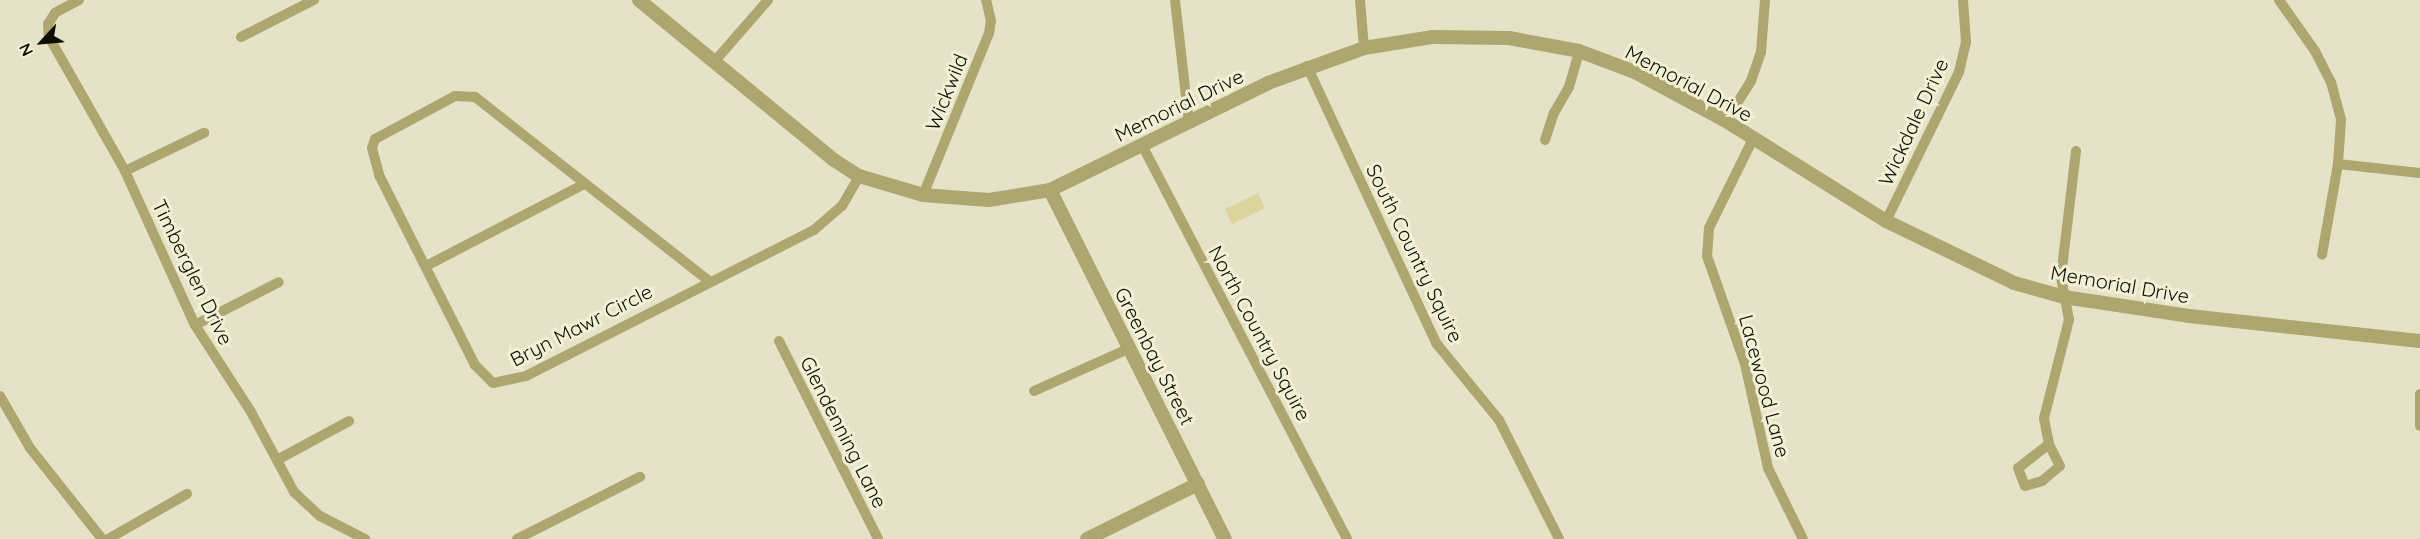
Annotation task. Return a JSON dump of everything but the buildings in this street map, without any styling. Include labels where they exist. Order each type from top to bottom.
[{"type":"street","name":"Timberglen Drive","points":[[79,0],[55,13],[48,24],[49,37],[125,171],[195,325],[294,492],[320,516],[365,539]]},
{"type":"street","points":[[241,37],[314,0]]},
{"type":"street","name":"Memorial Drive","points":[[639,0],[834,160],[860,176],[923,195],[989,200],[1050,190],[1307,66],[1364,48],[1395,41],[1467,36],[1521,40],[1579,51],[1635,72],[1726,121],[1886,221],[2014,283],[2064,297],[2189,316],[2420,341]]},
{"type":"street","points":[[714,62],[768,0]]},
{"type":"street","name":"Wickwild","points":[[923,195],[989,33],[986,0]]},
{"type":"street","points":[[1175,0],[1189,122]]},
{"type":"street","points":[[1360,0],[1364,48]]},
{"type":"street","points":[[1726,121],[1751,81],[1761,52],[1765,0]]},
{"type":"street","name":"Wickdale Drive","points":[[1886,221],[1959,72],[1966,42],[1964,0]]},
{"type":"street","points":[[2279,0],[2315,51],[2331,82],[2341,120],[2338,164],[2322,255]]},
{"type":"street","points":[[1545,140],[1554,113],[1569,87],[1579,51]]},
{"type":"street","name":"South Country Squire","points":[[1307,66],[1436,343],[1499,420],[1559,539]]},
{"type":"street","name":"Bryn Mawr Circle","points":[[709,281],[476,98],[454,96],[383,131],[372,148],[374,162],[475,365],[493,383],[526,376],[829,220],[853,191],[860,176]]},
{"type":"street","points":[[125,171],[204,133]]},
{"type":"street","name":"Lacewood Lane","points":[[1753,139],[1709,228],[1707,256],[1745,364],[1768,468],[1803,539]]},
{"type":"street","name":"North Country Squire","points":[[1142,145],[1347,539]]},
{"type":"street","points":[[2049,444],[2044,418],[2069,320],[2061,277],[2076,151]]},
{"type":"street","points":[[2338,164],[2420,173]]},
{"type":"street","points":[[426,266],[584,184]]},
{"type":"street","name":"Greenbay Street","points":[[1050,190],[1225,539]]},
{"type":"street","points":[[195,325],[279,282]]},
{"type":"street","name":"Glendenning Lane","points":[[779,341],[878,539]]},
{"type":"street","points":[[1034,391],[1130,348]]},
{"type":"street","points":[[2420,394],[2420,426]]},
{"type":"street","points":[[0,396],[30,448],[102,539]]},
{"type":"street","points":[[277,460],[349,421]]},
{"type":"street","points":[[516,539],[640,477]]},
{"type":"street","points":[[1087,539],[1198,484]]},
{"type":"street","points":[[108,539],[187,495]]},
{"type":"shaded area","points":[[1258,193],[1265,208],[1232,224],[1225,209]]}]
